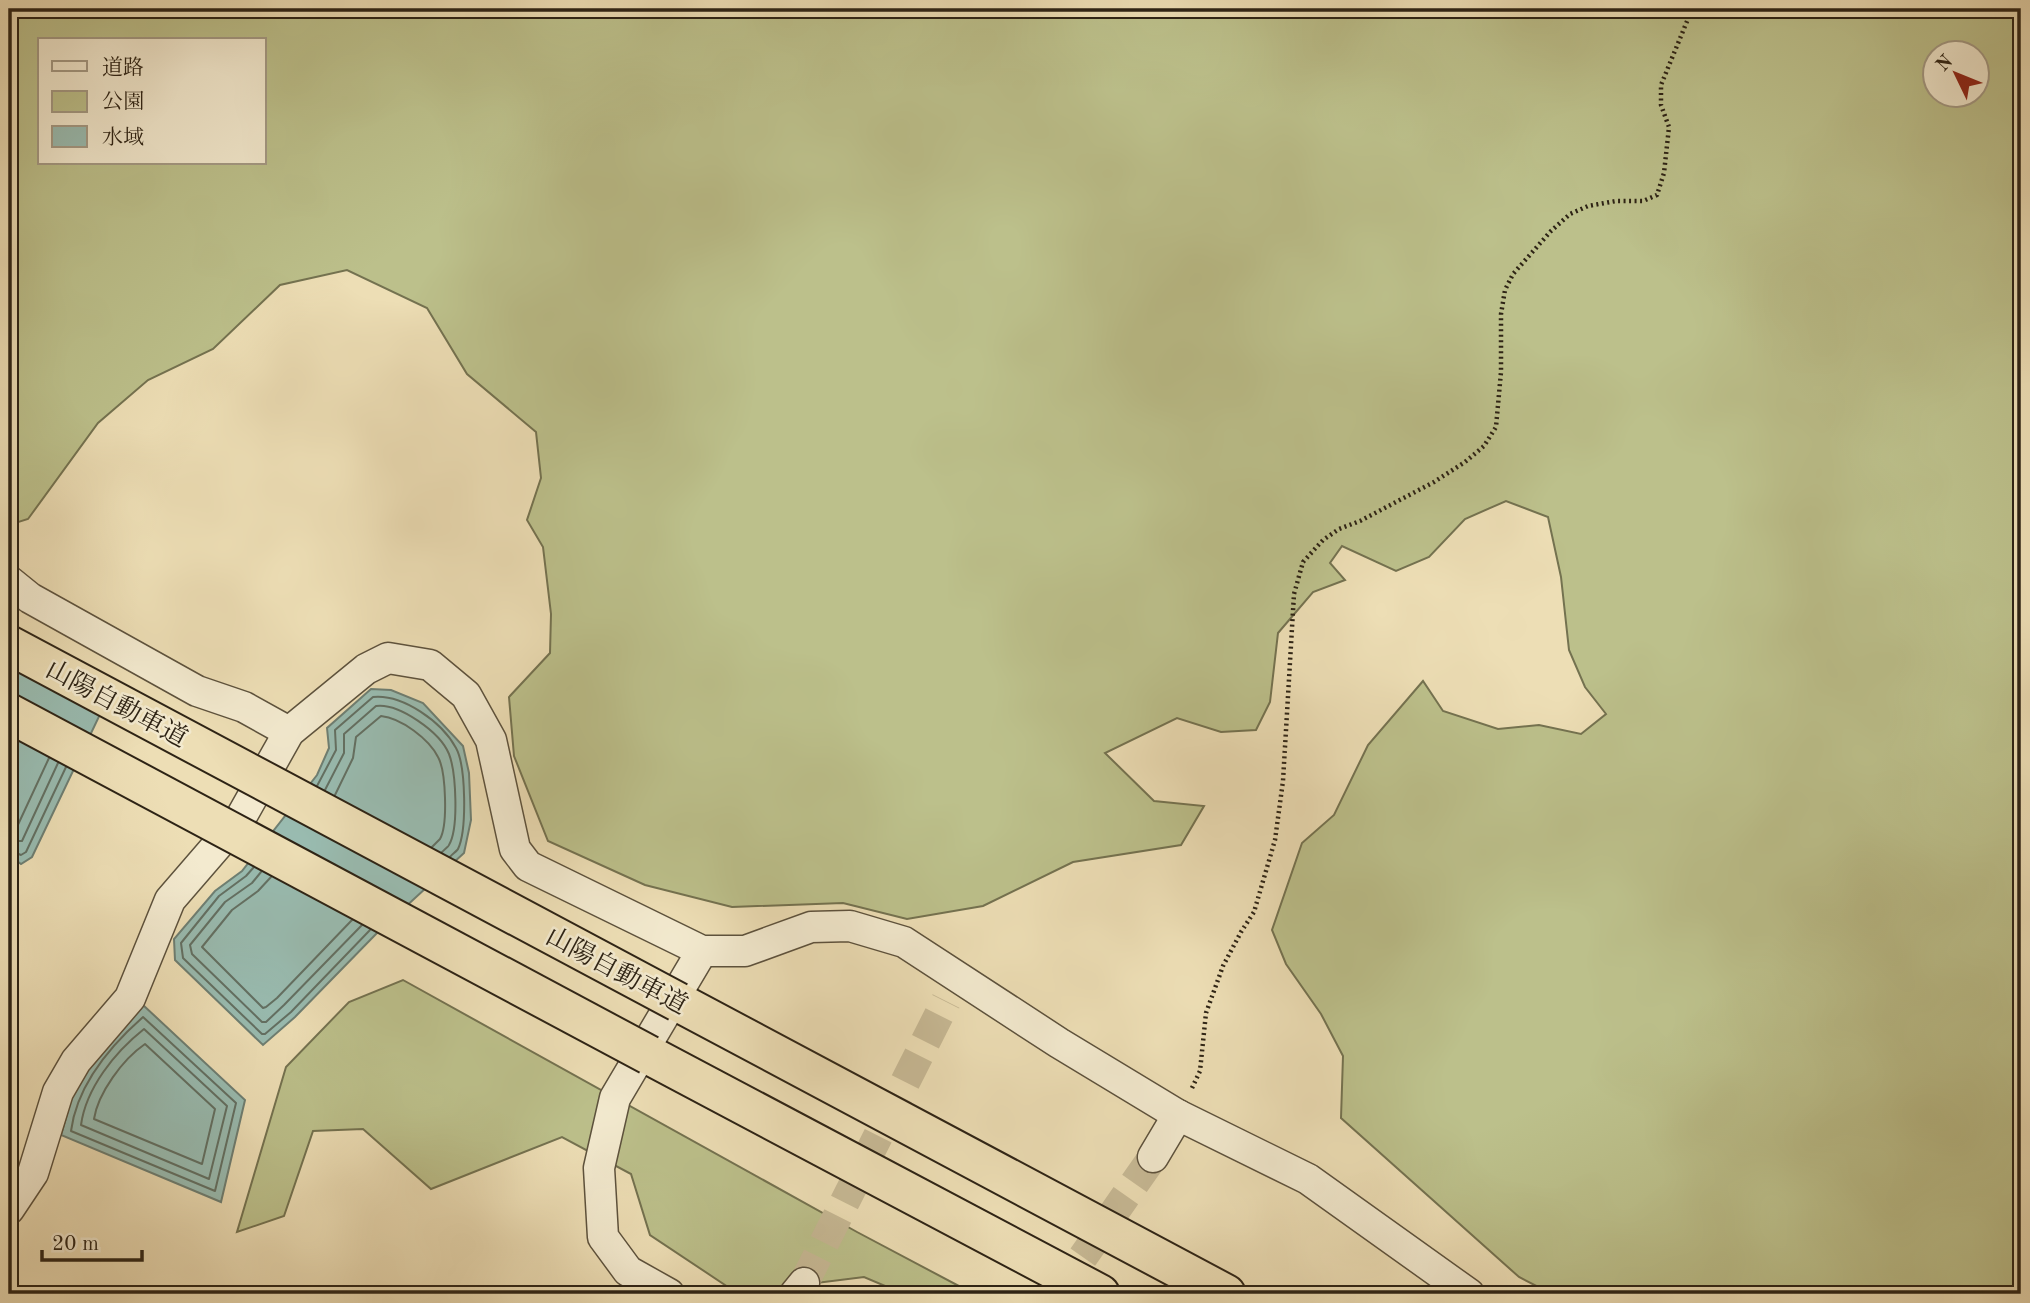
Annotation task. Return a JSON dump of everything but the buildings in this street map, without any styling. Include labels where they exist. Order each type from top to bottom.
[{"type":"highway","name":"山陽自動車道","points":[[9,645],[1226,1294]]},
{"type":"highway","points":[[9,713],[1100,1294]]},
{"type":"street","points":[[9,582],[30,598],[197,691],[244,707],[289,732]]},
{"type":"street","points":[[9,1209],[33,1173],[58,1092],[76,1061],[130,998],[170,900],[240,819],[289,732],[366,669],[388,658],[430,664],[466,695],[491,740],[515,849],[528,866],[702,951],[746,951],[811,927],[850,926],[904,942],[953,989],[1059,1043],[1178,1115],[1308,1179],[1469,1294]]},
{"type":"street","points":[[669,1294],[628,1271],[603,1237],[599,1168],[615,1098],[702,951]]},
{"type":"street","points":[[1153,1157],[1178,1115]]},
{"type":"path","points":[[1178,1115],[1200,1070],[1206,1013],[1223,966],[1254,912],[1275,840],[1283,781],[1294,594],[1303,562],[1323,540],[1339,529],[1360,521],[1434,482],[1484,446],[1496,427],[1501,372],[1501,314],[1505,290],[1513,274],[1570,214],[1597,204],[1643,201],[1657,195],[1664,173],[1669,127],[1661,105],[1661,85],[1692,9]]},
{"type":"green space","points":[[9,9],[2021,9],[2021,1294],[1552,1294],[1519,1277],[1341,1118],[1343,1056],[1321,1014],[1286,964],[1272,930],[1302,843],[1334,815],[1368,745],[1423,681],[1443,711],[1498,729],[1539,725],[1581,734],[1606,714],[1585,687],[1569,650],[1561,577],[1548,517],[1506,501],[1465,519],[1429,557],[1396,571],[1342,546],[1330,563],[1345,580],[1313,592],[1278,633],[1270,702],[1256,730],[1221,732],[1177,718],[1105,753],[1154,801],[1204,806],[1181,845],[1073,862],[983,906],[907,919],[843,903],[732,907],[645,885],[548,841],[514,756],[509,697],[550,653],[551,614],[543,547],[527,520],[541,478],[536,432],[467,374],[427,308],[347,270],[280,285],[213,349],[148,380],[98,423],[28,519],[9,525]]},
{"type":"green space","points":[[403,980],[974,1294],[904,1294],[864,1277],[737,1293],[650,1235],[631,1174],[562,1137],[431,1189],[363,1129],[313,1131],[284,1216],[237,1232],[286,1067],[349,1002]]},
{"type":"water","points":[[9,664],[114,685],[32,857],[21,864],[9,855]]},
{"type":"water","points":[[371,689],[391,690],[423,703],[463,746],[469,773],[471,820],[464,853],[377,933],[295,1017],[263,1045],[175,960],[174,939],[215,891],[242,871],[317,775],[329,748],[327,728]]},
{"type":"water","points":[[143,1005],[245,1100],[221,1202],[61,1135],[73,1093],[86,1068]]},
{"type":"tunnel","points":[[804,1283],[946,1001]]},
{"type":"tunnel","points":[[1057,1294],[1153,1157]]}]
